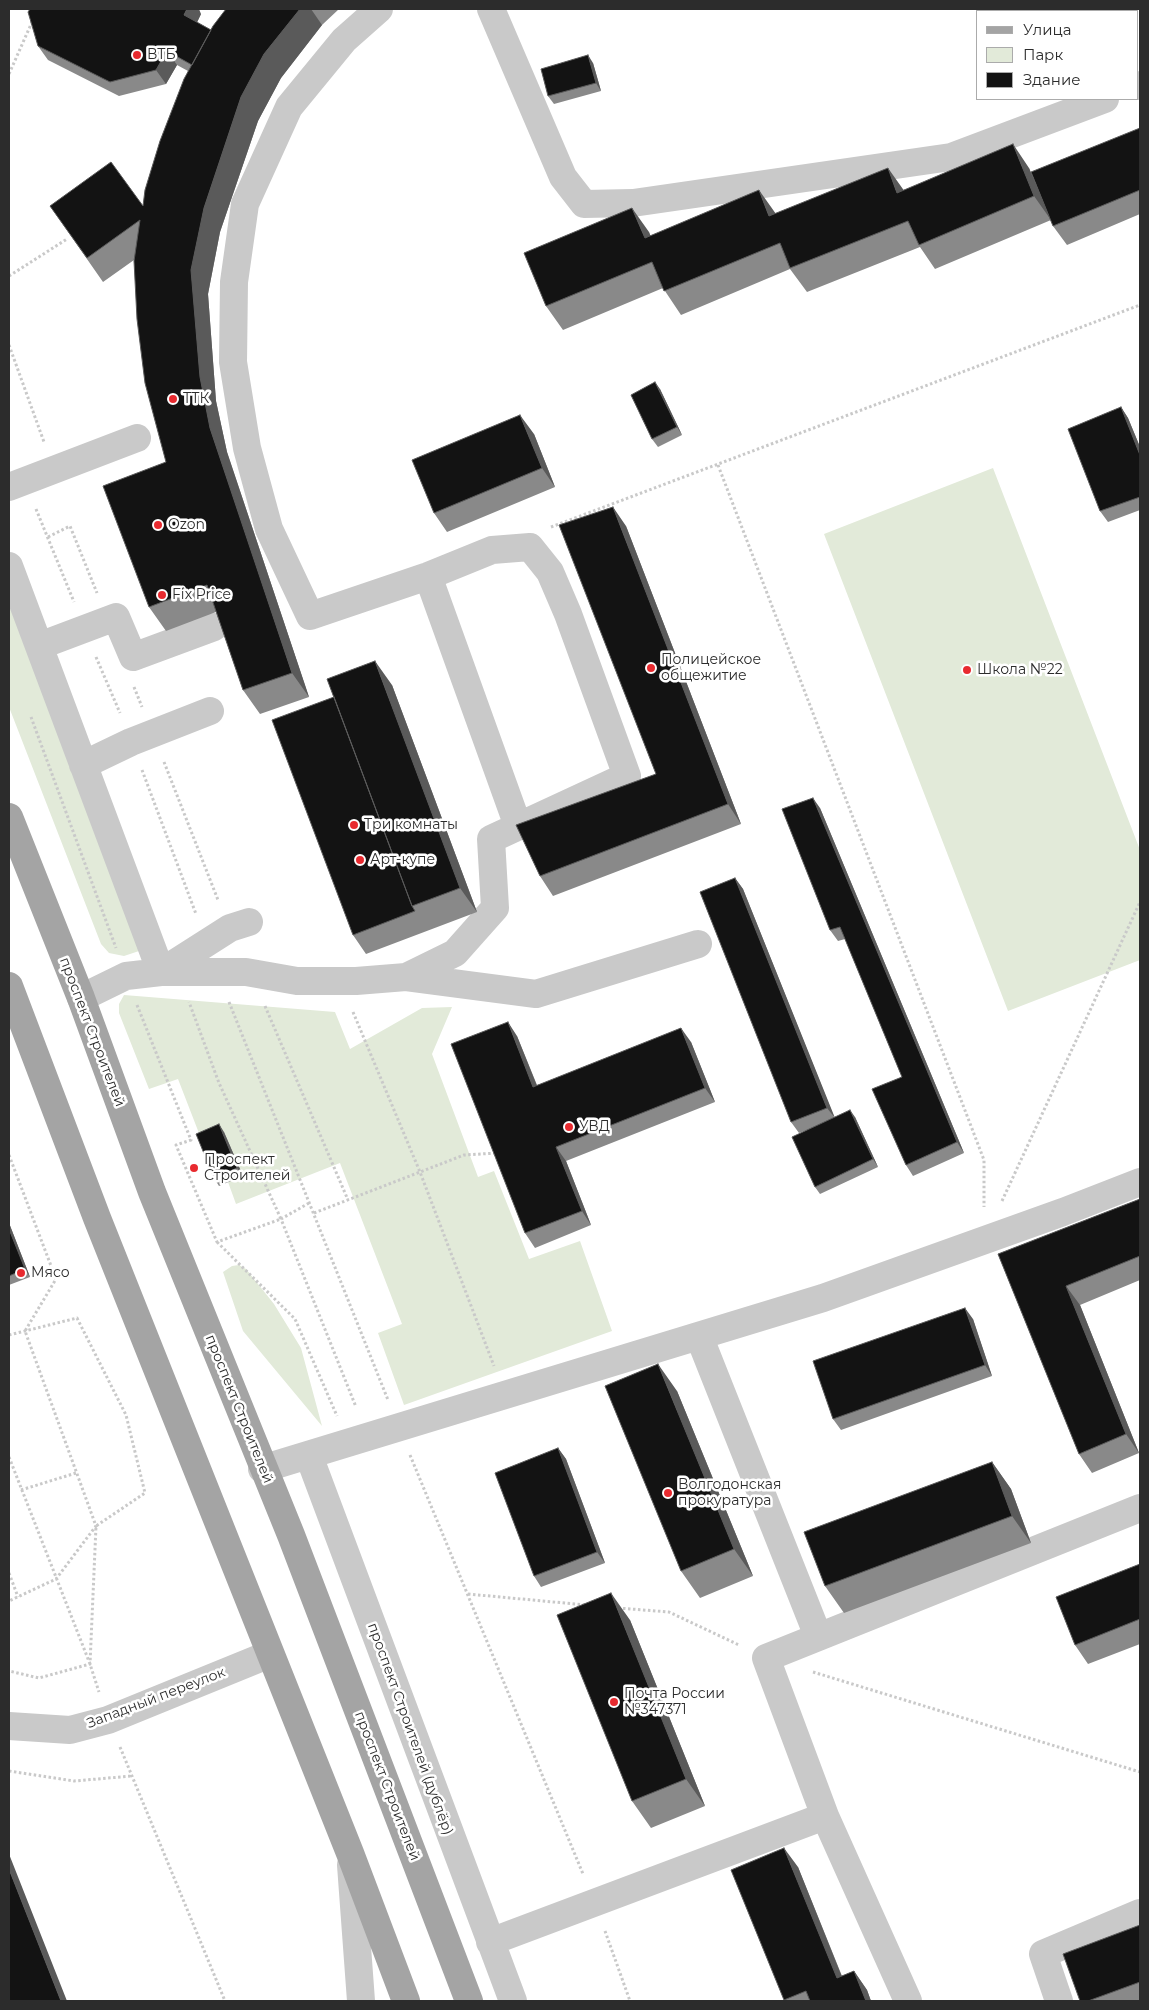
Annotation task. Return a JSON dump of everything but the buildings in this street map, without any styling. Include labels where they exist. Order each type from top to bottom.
[{"type":"main road","name":"проспект Строителей","points":[[9,817],[81,998],[152,1192],[262,1469],[291,1535],[469,2001]]},
{"type":"main road","points":[[9,986],[93,1208],[350,1853],[406,2001]]},
{"type":"street","points":[[379,9],[344,40],[289,107],[245,204],[234,282],[233,362],[247,448],[269,528],[310,616],[428,576],[492,550],[530,547],[550,572],[568,614],[627,776],[491,839],[495,908],[456,952],[406,977]]},
{"type":"street","points":[[491,9],[563,177],[584,204],[633,203],[951,157],[1102,100]]},
{"type":"street","points":[[9,487],[137,438]]},
{"type":"street","points":[[9,566],[83,765],[170,973]]},
{"type":"street","points":[[428,576],[518,826]]},
{"type":"street","points":[[39,646],[116,617],[133,657],[214,627]]},
{"type":"street","points":[[83,765],[152,733],[210,711]]},
{"type":"street","points":[[170,973],[239,925]]},
{"type":"street","points":[[81,998],[126,976],[170,973],[218,974],[246,972],[297,981],[340,981],[406,977],[536,994],[698,944]]},
{"type":"street","points":[[262,1469],[823,1298],[1140,1182]]},
{"type":"street","points":[[699,1336],[818,1636]]},
{"type":"street","name":"проспект Строителей (дублёр)","points":[[309,1456],[513,2001]]},
{"type":"street","points":[[908,2001],[825,1816],[766,1658],[1140,1508]]},
{"type":"street","name":"Западный переулок","points":[[9,1726],[70,1730],[108,1720],[270,1654]]},
{"type":"street","points":[[490,1942],[825,1816]]},
{"type":"street","points":[[350,1853],[361,2001]]},
{"type":"street","points":[[1059,2001],[1043,1954],[1140,1913]]},
{"type":"path","points":[[9,74],[35,17]]},
{"type":"path","points":[[9,276],[67,239]]},
{"type":"path","points":[[546,530],[1140,305]]},
{"type":"path","points":[[718,465],[984,1160],[984,1240]]},
{"type":"path","points":[[48,537],[70,526],[108,620]]},
{"type":"path","points":[[132,681],[152,733],[239,925]]},
{"type":"path","points":[[29,714],[126,976],[190,1140],[176,1144],[217,1242],[295,1319],[338,1419],[344,1415]]},
{"type":"path","points":[[984,1240],[1140,902]]},
{"type":"path","points":[[246,972],[257,987],[348,1200]]},
{"type":"path","points":[[170,973],[281,1218],[360,1413]]},
{"type":"path","points":[[218,974],[389,1401],[382,1404]]},
{"type":"path","points":[[340,981],[420,1172],[495,1369]]},
{"type":"path","points":[[314,1213],[464,1155],[498,1153]]},
{"type":"path","points":[[9,1155],[56,1279],[25,1331]]},
{"type":"path","points":[[217,1242],[281,1218],[309,1203]]},
{"type":"path","points":[[9,1336],[77,1318],[126,1415],[146,1493],[96,1526],[56,1579],[9,1601]]},
{"type":"path","points":[[25,1331],[96,1526],[90,1664]]},
{"type":"path","points":[[350,1411],[356,1407]]},
{"type":"path","points":[[398,1427],[595,1903],[630,2001]]},
{"type":"path","points":[[9,1457],[90,1664],[108,1720],[226,2001]]},
{"type":"path","points":[[21,1490],[76,1473]]},
{"type":"path","points":[[9,1573],[10,1582],[18,1597]]},
{"type":"path","points":[[9,1671],[39,1678],[90,1664]]},
{"type":"path","points":[[9,1771],[74,1781],[132,1776]]},
{"type":"green space","points":[[993,468],[1140,850],[1140,960],[1008,1011],[824,534]]},
{"type":"green space","points":[[9,591],[139,951],[124,956],[109,953],[101,944],[9,707]]},
{"type":"green space","points":[[124,995],[335,1012],[350,1049],[422,1008],[452,1007],[432,1054],[478,1177],[494,1171],[529,1259],[580,1241],[612,1331],[404,1405],[378,1333],[402,1324],[340,1163],[236,1204],[228,1182],[242,1176],[224,1132],[202,1141],[178,1079],[149,1089],[119,1013],[119,1004]]},
{"type":"green space","points":[[239,1265],[246,1269],[274,1304],[301,1348],[322,1426],[243,1331],[223,1272],[232,1266]]},
{"type":"place","name":"ВТБ","points":[[137,55]]},
{"type":"place","name":"ТТК","points":[[173,399]]},
{"type":"place","name":"Ozon","points":[[158,525]]},
{"type":"place","name":"Fix Price","points":[[162,595]]},
{"type":"place","name":"Полицейское общежитие","points":[[651,668]]},
{"type":"place","name":"Школа №22","points":[[967,670]]},
{"type":"place","name":"Три комнаты","points":[[354,825]]},
{"type":"place","name":"Арт-купе","points":[[360,860]]},
{"type":"place","name":"УВД","points":[[569,1127]]},
{"type":"place","name":"Проспект Строителей","points":[[194,1168]]},
{"type":"place","name":"Мясо","points":[[21,1273]]},
{"type":"place","name":"Волгодонская прокуратура","points":[[668,1493]]},
{"type":"place","name":"Почта России №347371","points":[[614,1702]]}]
